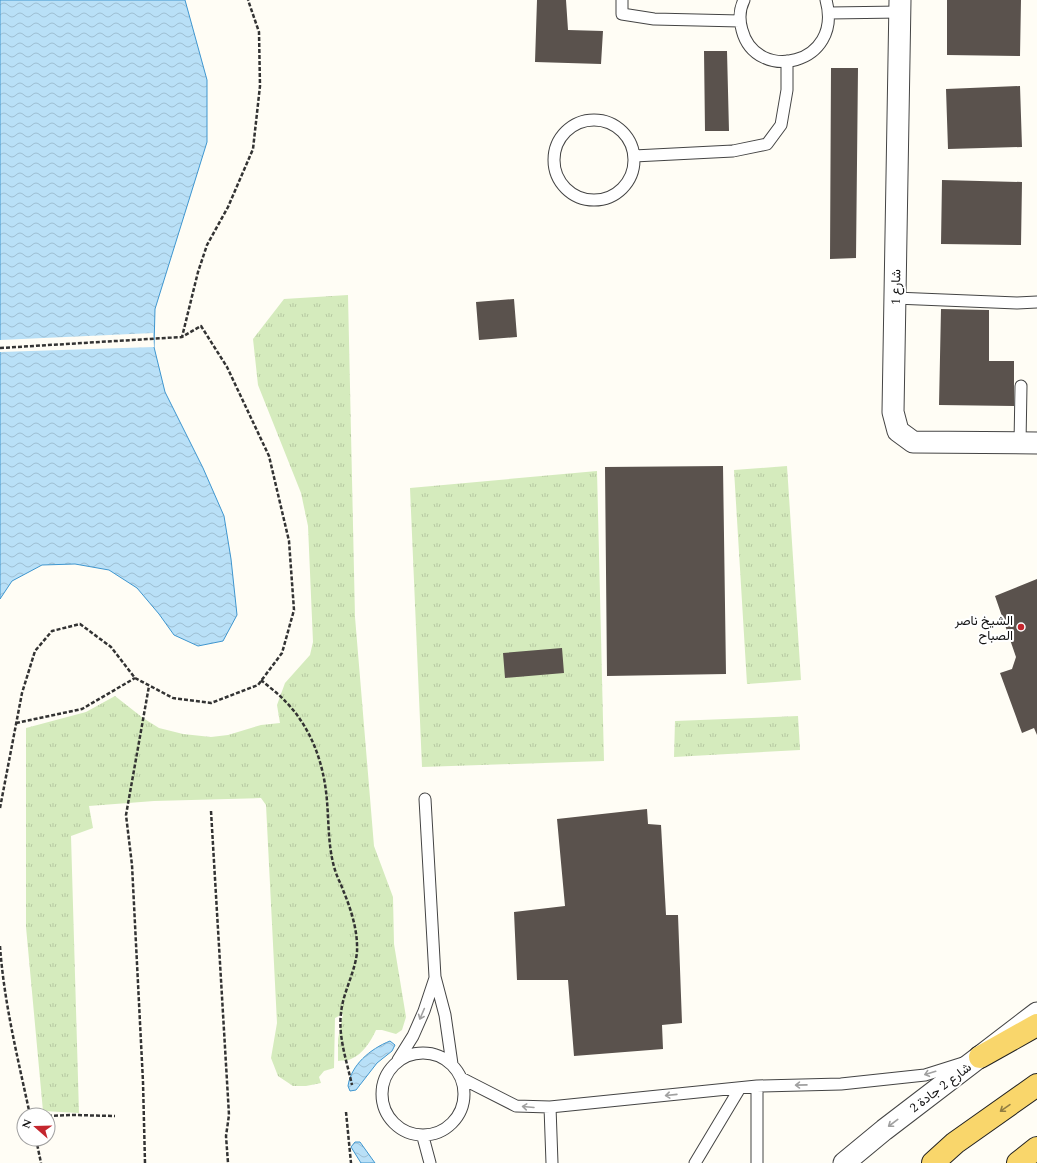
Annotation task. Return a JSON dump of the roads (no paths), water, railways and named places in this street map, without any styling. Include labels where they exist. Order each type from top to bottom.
[{"type":"main road","points":[[980,1057],[1037,1025]]},
{"type":"main road","points":[[933,1163],[955,1143],[1037,1085]]},
{"type":"main road","points":[[1018,1163],[1037,1148]]},
{"type":"street","name":"شارع 1","points":[[900,6],[893,412],[898,431],[913,442],[1028,443]]},
{"type":"street","name":"شارع 2 جادة 2","points":[[844,1163],[884,1130],[1037,1013]]},
{"type":"lane","points":[[622,0],[622,14],[654,19],[740,21]]},
{"type":"lane","points":[[744,0],[741,5],[740,21],[744,36],[754,50],[767,58],[779,62],[795,61],[815,50],[825,37],[830,16],[826,0]]},
{"type":"lane","points":[[829,12],[900,6]]},
{"type":"lane","points":[[634,156],[733,151],[767,144],[781,125],[787,90],[787,61]]},
{"type":"lane","points":[[587,121],[601,121],[614,125],[622,131],[630,143],[634,156],[633,168],[628,182],[618,192],[604,200],[590,201],[576,197],[565,189],[554,170],[554,156],[557,143],[566,131],[573,125],[587,121]]},
{"type":"lane","points":[[895,298],[1017,303],[1037,302]]},
{"type":"lane","points":[[1022,386],[1028,443]]},
{"type":"lane","points":[[425,799],[435,977],[445,1015],[452,1064],[461,1078],[464,1087],[463,1104],[456,1120],[440,1133],[423,1137],[402,1132],[390,1121],[382,1105],[381,1090],[385,1076],[398,1060],[413,1036],[424,1011],[435,977]]},
{"type":"lane","points":[[398,1060],[412,1054],[426,1053],[440,1057],[452,1064]]},
{"type":"lane","points":[[461,1078],[516,1106],[550,1107],[757,1086],[841,1084],[924,1075],[980,1057]]},
{"type":"lane","points":[[756,1163],[757,1086]]},
{"type":"lane","points":[[695,1163],[740,1088]]},
{"type":"lane","points":[[550,1107],[552,1163]]},
{"type":"lane","points":[[423,1137],[430,1163]]},
{"type":"water","points":[[0,0],[185,0],[207,80],[207,142],[155,309],[154,347],[165,392],[203,468],[224,516],[231,559],[237,615],[223,641],[198,646],[174,635],[159,614],[137,588],[109,570],[75,564],[42,565],[12,581],[0,599]]},
{"type":"water","points":[[390,1041],[395,1045],[392,1051],[377,1063],[356,1090],[350,1091],[348,1086],[350,1078],[357,1065],[375,1048]]},
{"type":"water","points":[[355,1142],[360,1142],[375,1163],[361,1163],[351,1147]]},
{"type":"place","name":"الشيخ ناصر الصباح","points":[[1021,627]]}]
